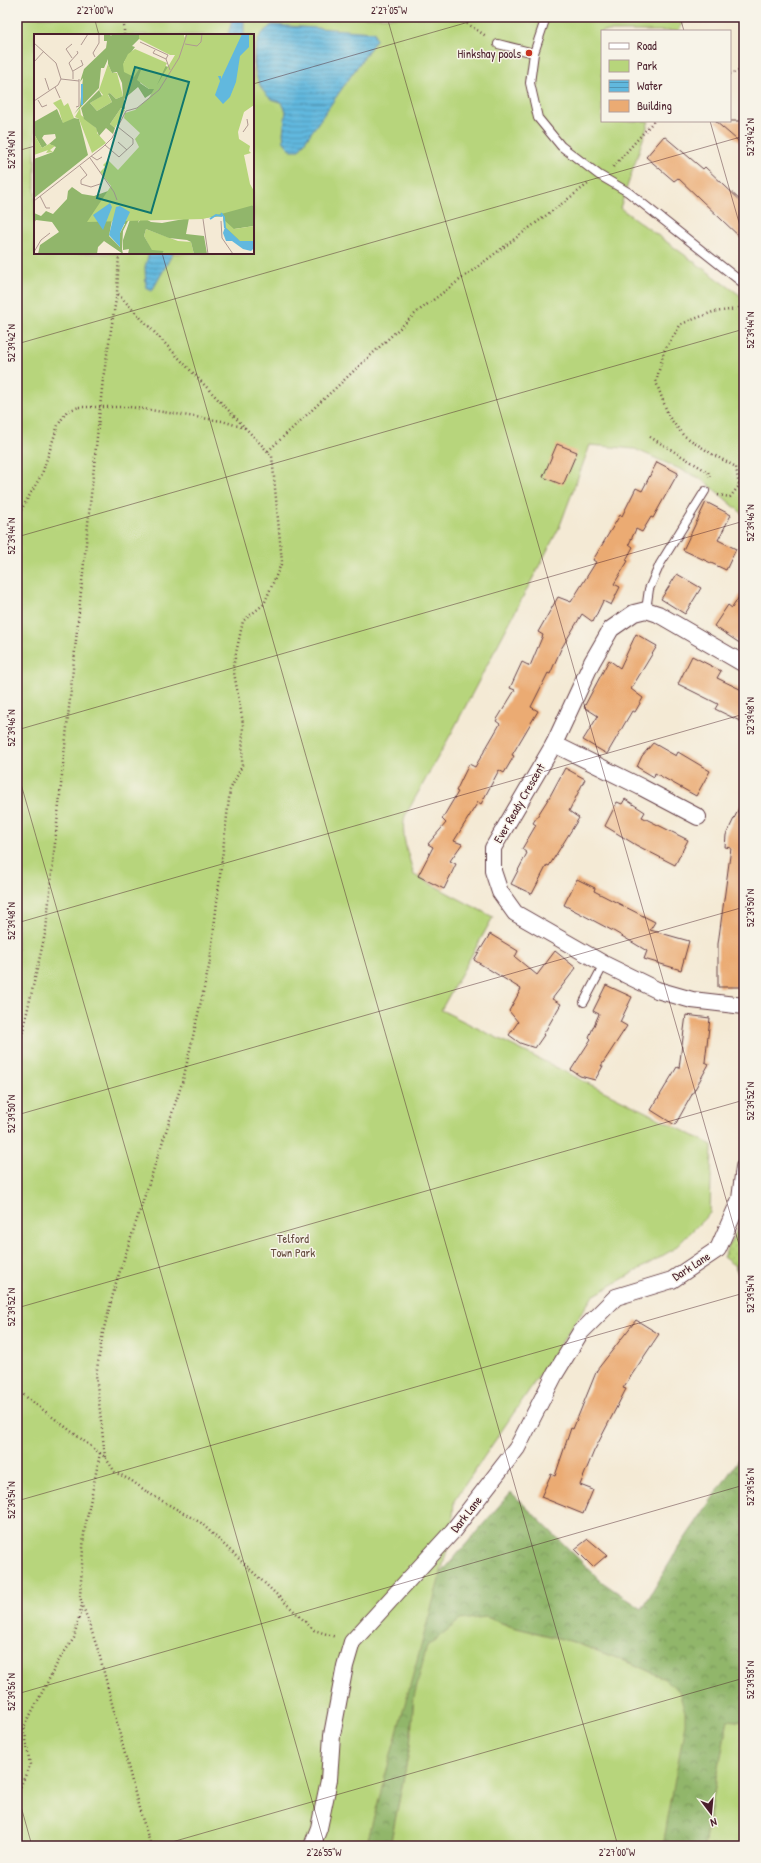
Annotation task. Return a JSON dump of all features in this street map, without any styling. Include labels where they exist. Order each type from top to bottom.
[{"type":"street","points":[[646,610],[658,614],[744,664]]},
{"type":"street","name":"Ever Ready Crescent","points":[[646,610],[634,613],[611,629],[592,662],[554,744],[492,848],[493,872],[500,892],[516,913],[604,964],[657,990],[692,1000],[744,1006]]},
{"type":"street","points":[[554,744],[641,786],[698,817]]},
{"type":"street","name":"Dark Lane","points":[[312,1846],[319,1828],[328,1780],[332,1735],[345,1666],[352,1642],[452,1532],[517,1448],[555,1374],[580,1333],[616,1297],[672,1280],[718,1249],[740,1198],[744,1167]]},
{"type":"lane","points":[[546,17],[534,53],[530,83],[538,118],[561,146],[599,175],[628,192],[744,284]]},
{"type":"lane","points":[[498,44],[534,53]]},
{"type":"lane","points":[[646,610],[649,588],[660,564],[706,491]]},
{"type":"lane","points":[[584,1002],[604,964]]},
{"type":"path","points":[[124,17],[124,34]]},
{"type":"path","points":[[457,17],[498,44]]},
{"type":"path","points":[[731,74],[744,69]]},
{"type":"path","points":[[268,451],[418,312],[599,175],[608,172],[653,122]]},
{"type":"path","points":[[17,1056],[46,930],[103,379],[117,293],[119,254]]},
{"type":"path","points":[[105,1457],[96,1375],[103,1332],[116,1283],[183,1080],[210,962],[230,790],[242,766],[243,723],[233,667],[243,621],[264,604],[282,562],[272,456],[117,293]]},
{"type":"path","points":[[650,437],[708,472],[710,481],[706,491],[715,495],[730,497],[739,486],[736,467],[683,436],[669,417],[656,382],[664,351],[681,324],[713,312],[738,309],[744,301]]},
{"type":"path","points":[[17,518],[42,474],[58,425],[67,411],[79,407],[130,408],[222,421],[246,428]]},
{"type":"path","points":[[17,1390],[105,1457],[116,1472],[150,1494],[201,1523],[314,1630],[352,1642]]},
{"type":"path","points":[[100,1453],[84,1533],[80,1598],[99,1653],[138,1805],[151,1846]]},
{"type":"path","points":[[17,1794],[30,1765],[24,1727],[59,1660],[74,1638],[82,1604]]},
{"type":"green space","name":"Telford Town Park","points":[[17,17],[684,17],[679,30],[601,30],[601,122],[649,122],[620,208],[744,298],[744,515],[702,479],[635,449],[590,445],[559,528],[452,732],[405,816],[404,838],[414,875],[493,917],[441,1010],[712,1145],[710,1213],[674,1249],[593,1296],[454,1501],[452,1532],[366,1846],[17,1846]]},
{"type":"green space","points":[[744,1217],[744,1255],[735,1266],[723,1257]]},
{"type":"green space","points":[[744,1255],[744,1287],[735,1266]]},
{"type":"green space","points":[[744,1452],[744,1722],[728,1720],[704,1846],[663,1846],[663,1678],[633,1664],[570,1641],[512,1627],[486,1617],[414,1697],[410,1747],[390,1846],[344,1846],[418,1600],[511,1492],[602,1582],[642,1609],[679,1547]]},
{"type":"green space","points":[[486,1617],[512,1627],[570,1641],[633,1664],[663,1678],[679,1691],[685,1712],[685,1724],[663,1845],[665,1846],[390,1846],[410,1747],[414,1697],[427,1646],[460,1620]]},
{"type":"green space","points":[[728,1720],[744,1722],[744,1846],[704,1846]]},
{"type":"water","points":[[233,17],[244,17],[244,34],[228,34]]},
{"type":"water","points":[[272,25],[374,32],[376,40],[299,150],[291,150],[284,142],[283,133],[286,111],[282,103],[270,98],[264,92],[255,69],[255,51],[257,43],[260,36]]},
{"type":"water","points":[[149,254],[172,254],[152,291],[146,288],[145,267]]},
{"type":"building","points":[[744,121],[744,146],[716,122]]},
{"type":"building","points":[[664,136],[703,169],[705,167],[744,204],[744,241],[678,178],[674,181],[646,157]]},
{"type":"building","points":[[557,444],[577,452],[563,485],[543,477]]},
{"type":"building","points":[[657,462],[678,473],[653,518],[651,517],[642,532],[636,529],[629,544],[633,547],[626,560],[628,561],[614,584],[620,587],[611,605],[603,601],[593,622],[582,614],[561,649],[550,674],[548,673],[531,707],[538,711],[512,755],[514,756],[504,773],[499,770],[481,804],[478,802],[454,841],[462,844],[450,861],[456,864],[444,889],[418,876],[433,847],[428,844],[446,823],[442,819],[458,792],[456,791],[469,764],[475,767],[500,724],[496,721],[515,690],[510,688],[522,662],[530,666],[543,635],[538,632],[558,597],[571,602],[596,562],[593,560],[620,515],[622,516],[636,488],[642,491]]},
{"type":"building","points":[[706,502],[731,515],[718,540],[736,549],[726,570],[683,550]]},
{"type":"building","points":[[677,574],[701,588],[685,614],[661,599]]},
{"type":"building","points":[[744,589],[744,646],[714,626],[728,605],[732,608]]},
{"type":"building","points":[[636,634],[657,646],[631,689],[643,698],[635,712],[632,711],[607,754],[583,740],[598,716],[584,707],[609,660],[620,668]]},
{"type":"building","points":[[692,656],[721,671],[717,678],[744,691],[744,723],[715,709],[718,704],[678,684]]},
{"type":"building","points":[[653,743],[676,756],[678,752],[710,771],[696,796],[655,773],[654,777],[637,767],[642,756]]},
{"type":"building","points":[[565,768],[585,779],[569,811],[579,818],[549,866],[547,865],[532,894],[511,884],[527,853],[522,849],[536,825],[533,823]]},
{"type":"building","points":[[744,798],[744,987],[718,987],[718,944],[731,848],[725,847],[726,835]]},
{"type":"building","points":[[625,799],[645,812],[642,817],[688,840],[675,865],[636,845],[605,826],[617,802],[622,804]]},
{"type":"building","points":[[577,879],[595,888],[594,891],[655,922],[650,930],[689,941],[681,970],[644,959],[647,951],[564,905]]},
{"type":"building","points":[[490,934],[518,951],[515,957],[537,975],[555,951],[576,968],[552,999],[561,1004],[535,1048],[520,1043],[509,1035],[518,1022],[509,1011],[521,989],[474,960]]},
{"type":"building","points":[[606,985],[632,997],[620,1022],[627,1026],[601,1066],[603,1066],[595,1080],[580,1076],[571,1070],[591,1039],[589,1037],[599,1014],[593,1011]]},
{"type":"building","points":[[686,1015],[710,1018],[705,1062],[709,1064],[675,1125],[651,1110],[677,1067],[679,1068]]},
{"type":"building","points":[[636,1320],[659,1334],[623,1388],[626,1389],[594,1451],[580,1485],[593,1490],[583,1514],[541,1497],[551,1474],[555,1476],[571,1428],[573,1429],[597,1370]]},
{"type":"building","points":[[588,1539],[607,1555],[593,1567],[575,1549]]},
{"type":"place","name":"Hinkshay pools","points":[[529,53]]}]
